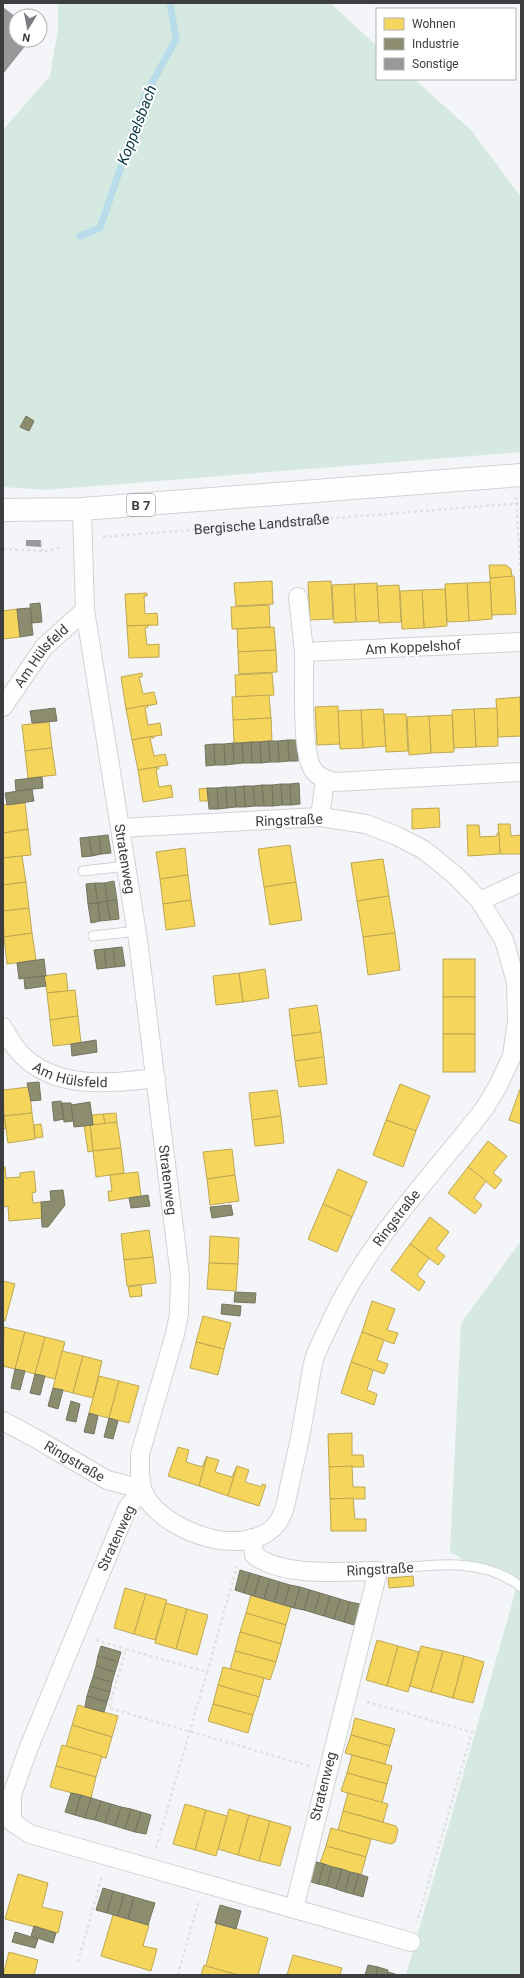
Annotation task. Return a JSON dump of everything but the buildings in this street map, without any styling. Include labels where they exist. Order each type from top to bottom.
[{"type":"main road","name":"Bergische Landstraße","points":[[3,510],[82,510],[521,475]]},
{"type":"street","name":"Stratenweg","points":[[82,510],[85,610],[136,931],[156,1078],[180,1276],[178,1314],[175,1334],[140,1454],[142,1489],[127,1509],[27,1752],[12,1795],[7,1826],[30,1834],[412,1942]]},
{"type":"street","points":[[298,597],[304,652],[307,755],[314,771],[325,780],[335,782],[521,772]]},
{"type":"street","name":"Am Hülsfeld","points":[[3,707],[44,647],[85,610]]},
{"type":"street","name":"Am Koppelshof","points":[[304,652],[521,642]]},
{"type":"street","points":[[320,817],[325,780]]},
{"type":"street","name":"Ringstraße","points":[[3,1421],[107,1480],[142,1489],[150,1503],[177,1524],[206,1538],[219,1541],[244,1540],[271,1529],[280,1520],[300,1441],[314,1360],[339,1303],[375,1245],[484,1109],[498,1086],[512,1056],[517,1021],[516,982],[504,940],[480,901],[456,876],[424,850],[397,836],[366,824],[320,817],[120,828]]},
{"type":"street","points":[[480,901],[521,882]]},
{"type":"street","name":"Am Hülsfeld","points":[[3,1028],[20,1053],[32,1064],[50,1074],[70,1080],[92,1084],[156,1078]]},
{"type":"street","name":"Ringstraße","points":[[244,1540],[254,1555],[263,1562],[279,1567],[316,1571],[378,1571]]},
{"type":"street","name":"Stratenweg","points":[[294,1908],[345,1696],[378,1571]]},
{"type":"lane","points":[[83,871],[126,866]]},
{"type":"lane","points":[[94,936],[136,931]]},
{"type":"lane","name":"Ringstraße","points":[[378,1571],[444,1564],[476,1566],[507,1578],[521,1587]]},
{"type":"path","points":[[516,503],[521,577]]},
{"type":"path","name":"Bergische Landstraße","points":[[3,550],[42,551],[57,549],[83,541],[112,535],[285,523],[521,503]]},
{"type":"path","points":[[42,539],[42,551]]},
{"type":"path","points":[[150,1868],[244,1540]]},
{"type":"path","points":[[75,1633],[207,1672]]},
{"type":"path","points":[[126,1649],[109,1708],[190,1730],[327,1771]]},
{"type":"path","points":[[345,1696],[472,1732],[412,1942]]},
{"type":"path","points":[[78,1962],[107,1856]]},
{"type":"path","points":[[178,1975],[203,1883]]},
{"type":"path","points":[[514,1975],[521,1961]]},
{"type":"green space","points":[[58,3],[330,3],[376,45],[376,80],[415,80],[471,130],[521,197],[521,452],[45,490],[3,487],[3,130],[50,76],[58,29]]},
{"type":"green space","points":[[521,1241],[521,1586],[469,1563],[450,1552],[461,1323]]},
{"type":"green space","points":[[517,1586],[521,1590],[521,1975],[406,1975]]},
{"type":"waterway","name":"Koppelsbach","points":[[80,236],[100,228],[145,96],[176,39],[170,3]]}]
